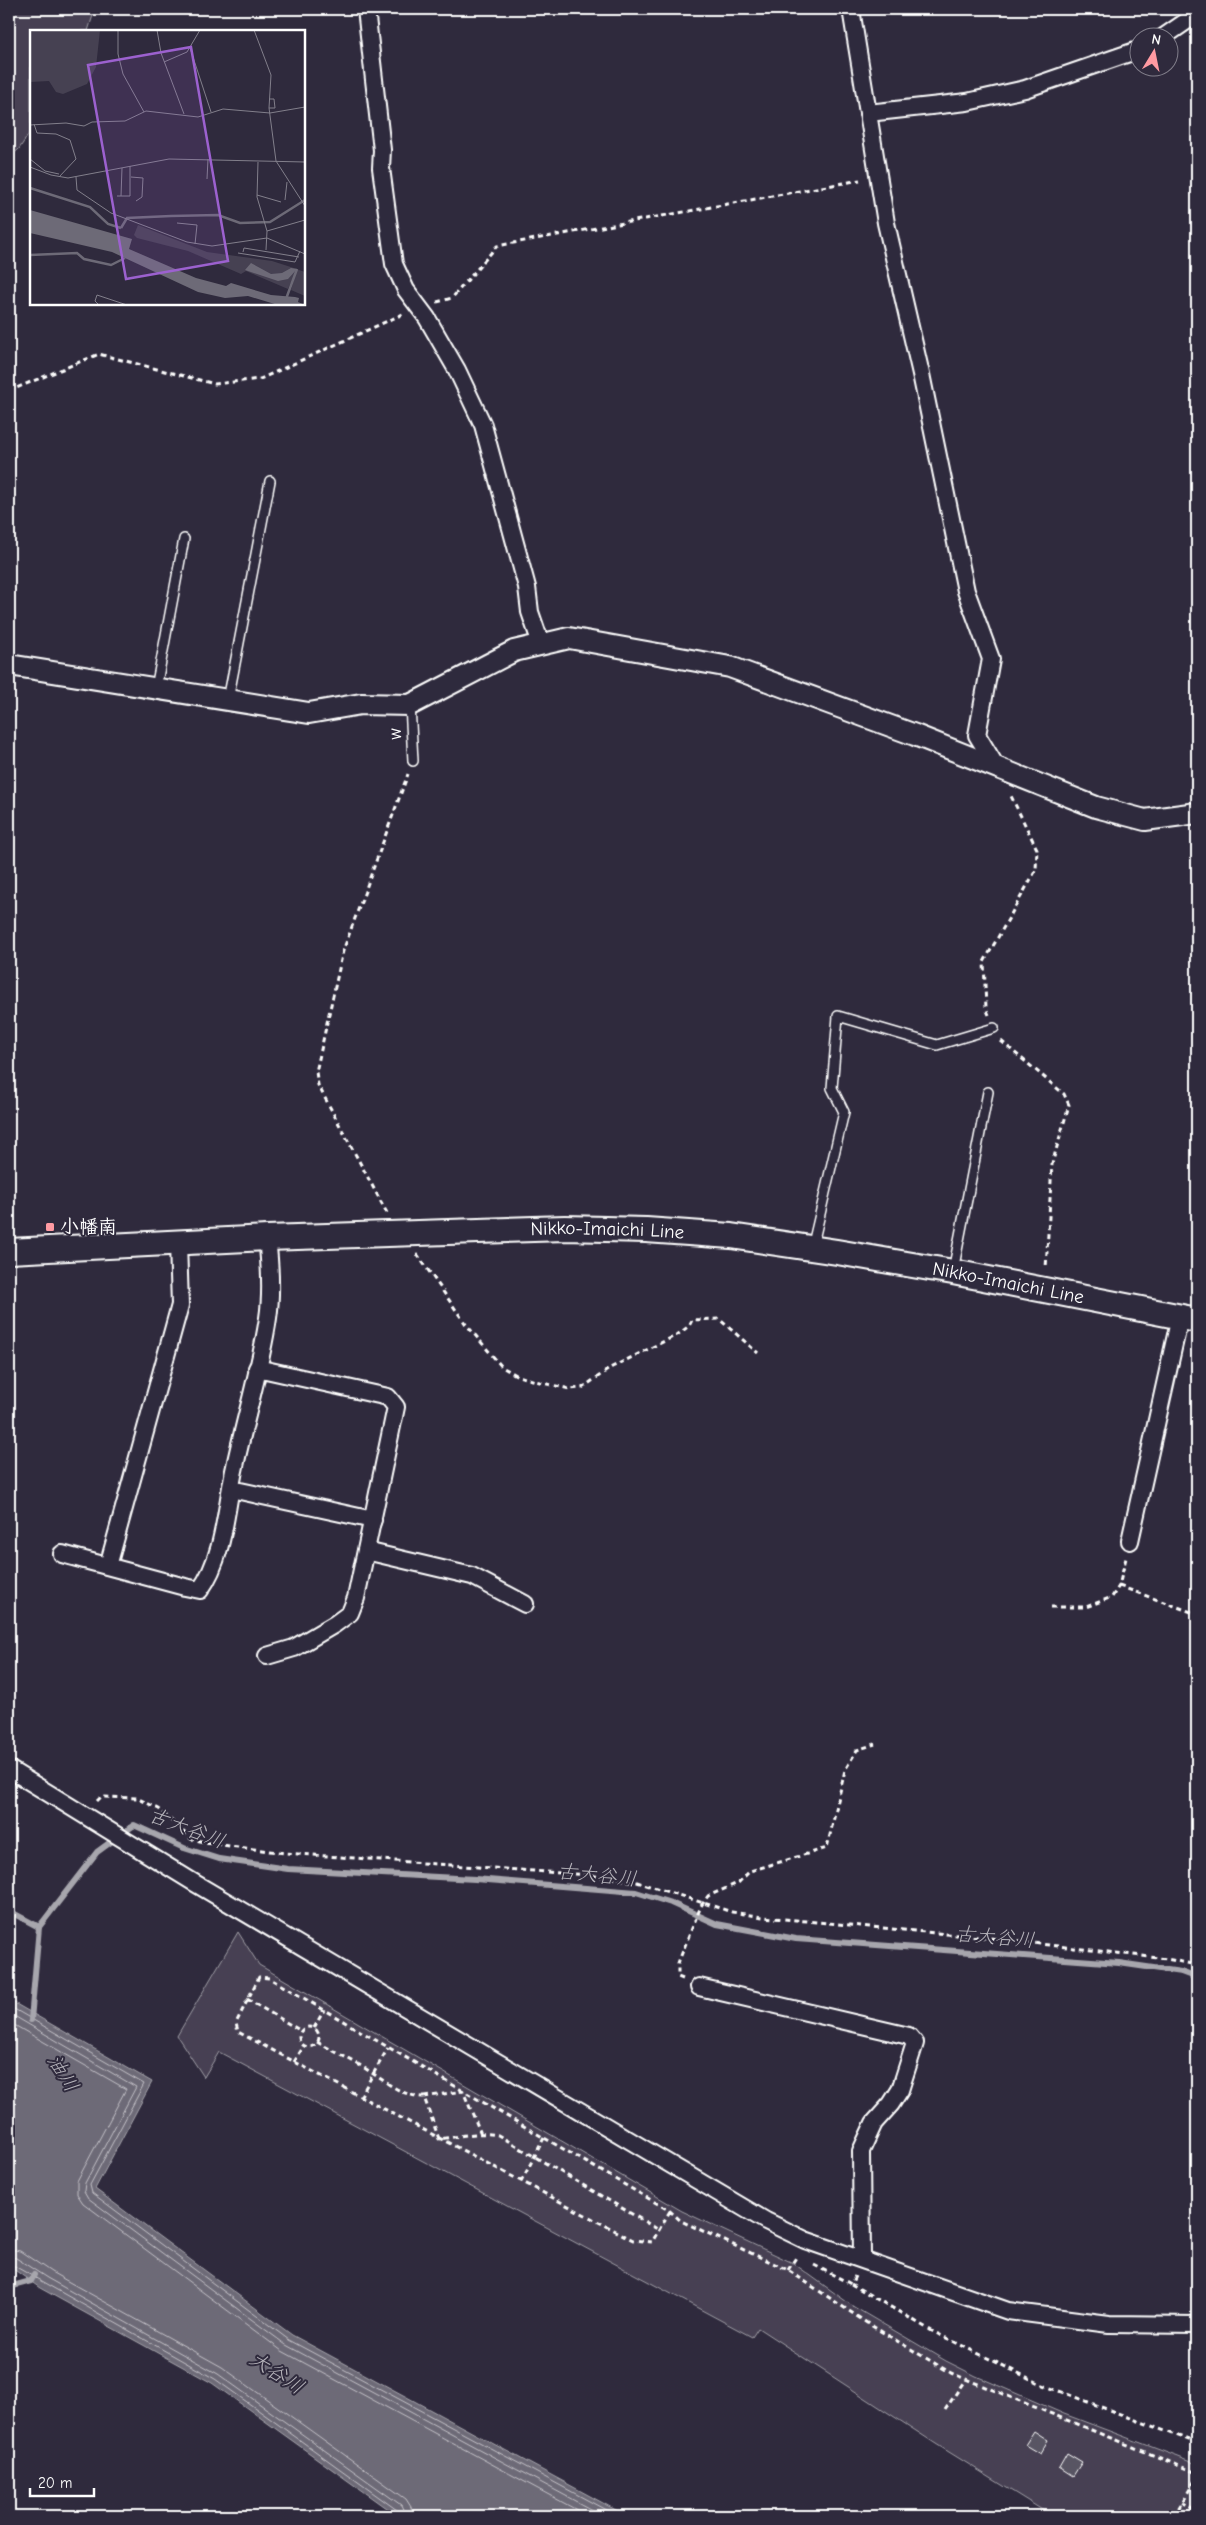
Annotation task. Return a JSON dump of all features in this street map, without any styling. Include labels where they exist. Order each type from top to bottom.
[{"type":"main road","name":"Nikko-Imaichi Line","points":[[9,1251],[268,1238],[574,1229],[646,1230],[731,1236],[812,1248],[953,1272],[1189,1319]]},
{"type":"street","points":[[366,9],[382,150],[381,168],[394,264],[406,290],[419,307],[457,370],[483,425],[527,587],[530,612],[541,644]]},
{"type":"street","points":[[851,9],[886,223],[921,374],[966,592],[990,659],[977,735],[997,768]]},
{"type":"street","points":[[1177,28],[1197,14]]},
{"type":"street","points":[[868,113],[967,102],[1025,90],[1128,54]]},
{"type":"street","points":[[9,666],[309,713],[361,704],[410,705],[514,651],[570,638],[730,668],[915,735],[1096,807],[1145,820],[1197,813]]},
{"type":"street","points":[[62,1554],[200,1590],[208,1579],[228,1513],[231,1490],[268,1318],[270,1267],[268,1238]]},
{"type":"street","points":[[108,1566],[180,1304],[178,1243]]},
{"type":"street","points":[[1130,1541],[1189,1319]]},
{"type":"street","points":[[257,1368],[388,1397],[396,1407],[356,1598],[350,1613],[294,1648],[266,1656]]},
{"type":"street","points":[[231,1490],[373,1520]]},
{"type":"street","points":[[366,1552],[472,1576],[524,1604]]},
{"type":"street","points":[[9,1770],[84,1817],[766,2221],[805,2240],[1008,2311],[1109,2324],[1197,2325]]},
{"type":"street","points":[[699,1987],[909,2036],[915,2043],[900,2090],[891,2104],[874,2123],[861,2151],[862,2259]]},
{"type":"lane","points":[[228,700],[270,481]]},
{"type":"lane","points":[[156,689],[184,539]]},
{"type":"lane","name":"w","points":[[410,705],[413,761]]},
{"type":"lane","points":[[812,1248],[844,1112],[832,1088],[838,1016],[937,1045],[994,1028]]},
{"type":"lane","points":[[953,1272],[988,1092]]},
{"type":"path","points":[[9,391],[99,354],[215,384],[260,380],[419,307],[452,298],[497,246],[878,176]]},
{"type":"path","points":[[365,1174],[318,1085],[316,1072],[347,938],[413,761]]},
{"type":"path","points":[[997,768],[1037,849],[1036,870],[984,962],[986,1008],[999,1039],[1064,1094],[1069,1105],[1052,1164],[1045,1290]]},
{"type":"path","points":[[446,1297],[502,1367],[518,1376],[570,1389],[582,1388],[612,1367],[677,1335],[689,1326],[692,1320],[719,1319],[758,1353]]},
{"type":"path","points":[[1051,1607],[1086,1607],[1112,1597],[1118,1586],[1130,1541]]},
{"type":"path","points":[[1118,1586],[1197,1614]]},
{"type":"path","points":[[699,1987],[678,1977],[678,1963],[701,1906],[708,1896],[738,1883],[750,1871],[827,1848],[844,1770],[857,1750],[875,1744]]},
{"type":"path","points":[[84,1817],[101,1797],[138,1798],[159,1809],[191,1839],[214,1844],[284,1853],[588,1874],[637,1882],[732,1912],[763,1917],[990,1938],[1167,1959],[1197,1965]]},
{"type":"path","points":[[670,2211],[652,2242],[633,2240],[238,2032],[236,2022],[258,1977],[269,1978],[670,2211],[681,2221],[788,2270],[867,2323],[965,2380],[1197,2475],[1174,2516]]},
{"type":"path","points":[[247,1999],[301,2031]]},
{"type":"path","points":[[314,2028],[324,2010]]},
{"type":"path","points":[[301,2031],[306,2028],[314,2028]]},
{"type":"path","points":[[304,2046],[312,2046],[317,2042],[318,2034],[314,2028]]},
{"type":"path","points":[[301,2031],[300,2039],[304,2046]]},
{"type":"path","points":[[317,2042],[373,2074],[384,2083],[414,2097],[463,2091]]},
{"type":"path","points":[[294,2062],[304,2046]]},
{"type":"path","points":[[360,2097],[388,2048]]},
{"type":"path","points":[[463,2091],[481,2134]]},
{"type":"path","points":[[424,2097],[439,2139]]},
{"type":"path","points":[[439,2139],[481,2134],[498,2135],[659,2230]]},
{"type":"path","points":[[521,2182],[544,2138]]},
{"type":"path","points":[[788,2270],[797,2256]]},
{"type":"path","points":[[862,2259],[852,2284],[932,2331],[1043,2385],[1197,2443]]},
{"type":"path","points":[[945,2410],[965,2380]]},
{"type":"path","points":[[1182,2502],[1197,2511]]},
{"type":"shaded area","points":[[9,9],[95,9],[88,30],[30,30],[30,132],[19,149],[9,158]]},
{"type":"shaded area","points":[[238,1932],[259,1965],[682,2211],[793,2263],[854,2307],[946,2361],[1064,2414],[1197,2464],[1197,2516],[1052,2516],[936,2444],[758,2328],[752,2337],[219,2052],[204,2077],[177,2036]]},
{"type":"water","name":"大谷川","points":[[9,2000],[152,2082],[95,2189],[292,2335],[627,2516],[397,2516],[212,2383],[40,2288],[9,2266]]},
{"type":"building","points":[[1034,2431],[1048,2440],[1040,2454],[1025,2445]]},
{"type":"building","points":[[1067,2453],[1082,2462],[1073,2476],[1059,2467]]},
{"type":"waterway","name":"古大谷川","points":[[39,1927],[97,1852],[134,1825],[184,1848],[219,1859],[288,1869],[475,1879],[636,1892],[671,1903],[717,1924],[796,1939],[1119,1963],[1181,1972],[1197,1978]]},
{"type":"waterway","name":"油川","points":[[9,1911],[39,1927]]},
{"type":"waterway","name":"油川","points":[[31,2020],[39,1927]]},
{"type":"waterway","points":[[9,2287],[31,2281],[34,2275]]},
{"type":"place","name":"小幡南","points":[[50,1227]]}]
